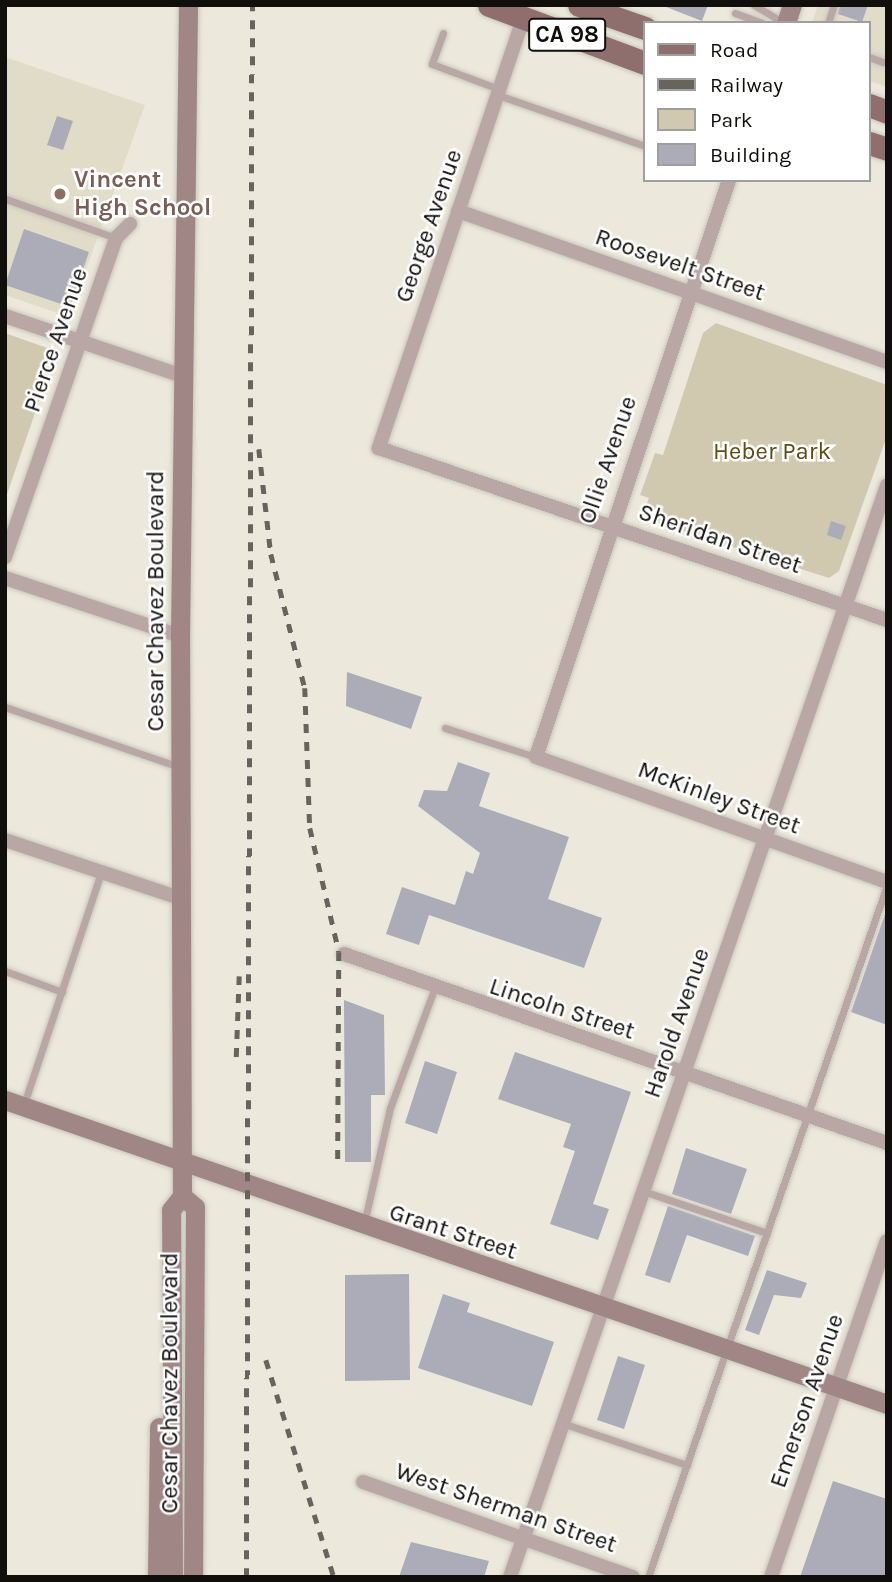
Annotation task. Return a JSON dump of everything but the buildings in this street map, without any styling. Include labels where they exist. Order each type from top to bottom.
[{"type":"main road","name":"Cesar Chavez Boulevard","points":[[173,1577],[171,1210],[182,1196],[179,1162],[178,898],[188,5]]},
{"type":"main road","name":"CA 98","points":[[489,5],[644,64]]},
{"type":"main road","name":"CA 98","points":[[579,5],[624,13],[644,26]]},
{"type":"main road","name":"Grant Street","points":[[14,1103],[363,1228],[887,1404]]},
{"type":"main road","name":"Cesar Chavez Boulevard","points":[[182,1196],[195,1207],[193,1577]]},
{"type":"main road","points":[[157,1577],[159,1349],[172,1328]]},
{"type":"street","name":"George Avenue","points":[[379,448],[523,19]]},
{"type":"street","name":"Ollie Avenue","points":[[536,757],[728,182]]},
{"type":"street","name":"Roosevelt Street","points":[[458,211],[887,362]]},
{"type":"street","name":"Pierce Avenue","points":[[5,557],[116,238],[131,225]]},
{"type":"street","points":[[5,316],[182,376]]},
{"type":"street","name":"Sheridan Street","points":[[379,448],[887,621]]},
{"type":"street","name":"Harold Avenue","points":[[510,1577],[887,485]]},
{"type":"street","points":[[5,578],[180,636]]},
{"type":"street","name":"McKinley Street","points":[[536,757],[887,883]]},
{"type":"street","points":[[5,839],[178,898]]},
{"type":"street","name":"Lincoln Street","points":[[344,954],[434,990],[887,1143]]},
{"type":"street","name":"Emerson Avenue","points":[[771,1577],[887,1241]]},
{"type":"street","name":"West Sherman Street","points":[[363,1482],[633,1577]]},
{"type":"lane","points":[[754,5],[782,21]]},
{"type":"lane","points":[[735,13],[757,21]]},
{"type":"lane","points":[[443,33],[432,64],[498,92],[644,146]]},
{"type":"lane","points":[[885,62],[887,52]]},
{"type":"lane","points":[[6,199],[116,238]]},
{"type":"lane","points":[[5,707],[179,767]]},
{"type":"lane","points":[[444,728],[536,757]]},
{"type":"lane","points":[[14,1103],[62,992],[101,872]]},
{"type":"lane","points":[[648,1577],[887,883]]},
{"type":"lane","points":[[5,971],[62,992]]},
{"type":"lane","points":[[363,1228],[390,1108],[434,990]]},
{"type":"lane","points":[[643,1191],[767,1233]]},
{"type":"lane","points":[[562,1423],[687,1465]]},
{"type":"shaded area","points":[[818,5],[887,5],[887,87],[871,82],[871,21],[813,21]]},
{"type":"shaded area","name":"Vincent High School","points":[[5,57],[145,105],[69,317],[5,295]]},
{"type":"green space","name":"Heber Park","points":[[716,323],[887,385],[887,436],[839,571],[829,578],[652,521],[645,508],[649,498],[640,495],[655,453],[663,455],[703,333]]},
{"type":"green space","points":[[5,333],[50,349],[54,358],[5,500]]},
{"type":"railway","points":[[246,1577],[252,5]]},
{"type":"railway","points":[[259,449],[271,554],[305,688],[310,828],[339,952],[338,1164]]},
{"type":"railway","points":[[236,1057],[239,976]]},
{"type":"railway","points":[[266,1360],[334,1577]]},
{"type":"place","name":"Vincent High School","points":[[60,194]]}]
